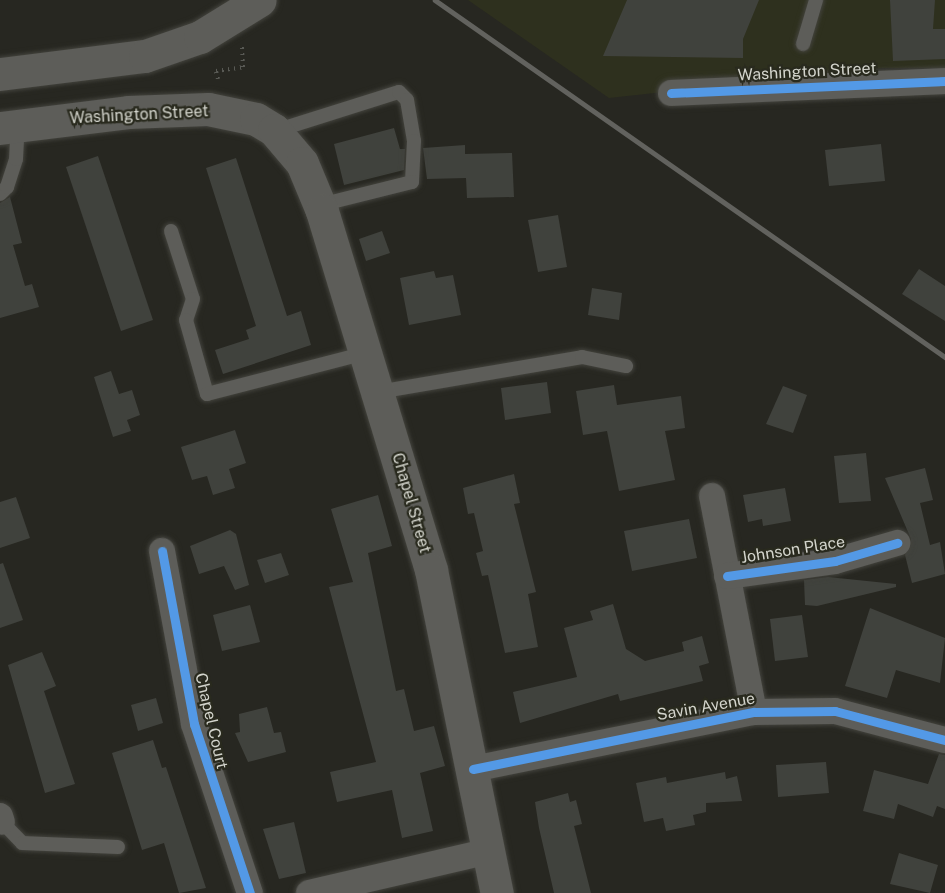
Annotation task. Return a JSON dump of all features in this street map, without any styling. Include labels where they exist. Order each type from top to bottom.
[{"type":"main road","points":[[0,74],[145,56],[200,37],[260,0]]},
{"type":"main road","name":"Washington Street","points":[[9,127],[128,112],[208,109],[256,119],[275,131]]},
{"type":"main road","name":"Chapel Street","points":[[275,131],[302,163],[320,205],[434,581],[497,893]]},
{"type":"street","name":"Washington Street","points":[[671,93],[945,81]]},
{"type":"street","points":[[712,496],[754,712]]},
{"type":"street","name":"Johnson Place","points":[[727,576],[835,561],[897,543]]},
{"type":"street","name":"Chapel Court","points":[[162,551],[194,724],[250,893]]},
{"type":"street","name":"Savin Avenue","points":[[473,769],[754,712],[835,711],[945,740]]},
{"type":"street","points":[[309,893],[489,851]]},
{"type":"lane","points":[[803,44],[816,0]]},
{"type":"lane","points":[[275,131],[399,92],[407,100],[414,141],[412,182],[320,205]]},
{"type":"lane","points":[[0,194],[7,187],[16,159],[9,127]]},
{"type":"lane","points":[[171,231],[193,299],[186,320],[207,394],[366,353]]},
{"type":"lane","points":[[378,392],[582,357],[626,366]]},
{"type":"lane","points":[[1,819],[22,843],[118,847]]},
{"type":"path","points":[[218,79],[216,71],[243,67],[242,38]]},
{"type":"shaded area","points":[[468,0],[945,0],[945,68],[883,68],[609,98]]},
{"type":"building","points":[[627,0],[759,0],[743,39],[743,58],[603,56]]},
{"type":"building","points":[[890,0],[935,0],[933,29],[945,29],[945,59],[893,61]]},
{"type":"building","points":[[394,128],[400,149],[405,149],[404,170],[344,185],[334,144]]},
{"type":"building","points":[[881,144],[885,181],[829,186],[825,150]]},
{"type":"building","points":[[465,145],[465,154],[512,153],[514,197],[467,198],[466,178],[427,179],[423,148]]},
{"type":"building","points":[[98,156],[153,320],[121,331],[66,167]]},
{"type":"building","points":[[236,158],[287,316],[301,311],[311,345],[223,374],[215,350],[249,339],[246,330],[256,326],[206,168]]},
{"type":"building","points":[[10,197],[22,243],[13,245],[25,286],[32,284],[39,307],[0,318],[0,203]]},
{"type":"building","points":[[558,215],[567,267],[538,272],[528,220]]},
{"type":"building","points":[[382,231],[390,253],[366,261],[359,239]]},
{"type":"building","points":[[919,269],[945,286],[945,321],[902,294]]},
{"type":"building","points":[[434,271],[436,278],[453,275],[461,315],[409,325],[400,278]]},
{"type":"building","points":[[592,288],[622,293],[619,320],[588,315]]},
{"type":"building","points":[[111,371],[119,394],[132,390],[140,415],[127,420],[131,431],[113,437],[94,377]]},
{"type":"building","points":[[547,382],[551,413],[505,420],[501,388]]},
{"type":"building","points":[[614,385],[617,405],[681,396],[685,428],[665,431],[675,480],[619,491],[607,431],[583,435],[576,391]]},
{"type":"building","points":[[783,386],[807,395],[793,433],[766,424]]},
{"type":"building","points":[[235,430],[246,463],[229,469],[235,488],[213,495],[207,476],[192,480],[181,447]]},
{"type":"building","points":[[866,453],[871,501],[839,503],[834,456]]},
{"type":"building","points":[[925,468],[933,500],[920,503],[930,545],[940,542],[945,574],[912,583],[905,555],[911,539],[885,478]]},
{"type":"building","points":[[514,474],[520,503],[514,504],[536,592],[528,594],[538,647],[505,653],[488,575],[482,576],[476,553],[483,551],[474,513],[468,514],[463,488]]},
{"type":"building","points":[[785,488],[791,521],[763,526],[762,519],[748,522],[743,495]]},
{"type":"building","points":[[378,495],[392,546],[368,553],[396,691],[404,689],[414,731],[434,726],[445,766],[420,773],[433,831],[402,838],[392,790],[337,802],[330,772],[376,762],[329,587],[353,582],[331,509]]},
{"type":"building","points":[[16,497],[30,538],[0,548],[0,502]]},
{"type":"building","points":[[689,519],[697,558],[632,571],[624,531]]},
{"type":"building","points":[[230,530],[236,534],[249,585],[235,590],[224,566],[199,574],[190,546]]},
{"type":"building","points":[[281,553],[289,575],[265,583],[257,560]]},
{"type":"building","points":[[3,563],[23,620],[0,628],[0,564]]},
{"type":"building","points":[[828,577],[896,584],[896,587],[817,606],[805,605],[804,580]]},
{"type":"building","points":[[613,604],[626,649],[645,661],[684,651],[682,642],[702,636],[709,663],[699,666],[703,681],[620,701],[618,694],[520,723],[513,692],[577,677],[564,628],[593,620],[590,611]]},
{"type":"building","points":[[250,605],[260,642],[222,651],[213,615]]},
{"type":"building","points":[[870,608],[945,638],[940,683],[896,670],[887,698],[845,686]]},
{"type":"building","points":[[802,615],[808,657],[775,661],[770,619]]},
{"type":"building","points":[[42,652],[56,686],[44,691],[75,784],[45,793],[8,665]]},
{"type":"building","points":[[156,698],[163,723],[138,731],[131,705]]},
{"type":"building","points":[[267,707],[274,733],[281,732],[286,752],[248,762],[235,733],[240,732],[239,714]]},
{"type":"building","points":[[153,740],[162,768],[166,767],[206,888],[179,893],[164,843],[142,850],[112,753]]},
{"type":"building","points":[[939,754],[945,755],[945,809],[937,806],[933,817],[898,804],[894,819],[863,811],[874,770],[928,784]]},
{"type":"building","points":[[826,762],[829,793],[778,797],[776,765]]},
{"type":"building","points":[[725,772],[726,779],[737,776],[742,801],[706,803],[706,812],[693,815],[695,825],[666,831],[663,818],[644,822],[636,783],[666,777],[667,783]]},
{"type":"building","points":[[568,793],[570,802],[576,800],[582,824],[574,826],[591,893],[554,893],[539,828],[535,802]]},
{"type":"building","points":[[294,822],[306,873],[279,879],[263,829]]},
{"type":"building","points":[[899,853],[938,865],[930,893],[890,884]]},
{"type":"railway","points":[[435,0],[945,357]]},
{"type":"cycle path","points":[[671,93],[945,81]]},
{"type":"cycle path","points":[[727,576],[835,561],[897,543]]},
{"type":"cycle path","points":[[162,551],[194,724],[250,893]]},
{"type":"cycle path","points":[[473,769],[754,712],[835,711],[945,740]]}]
